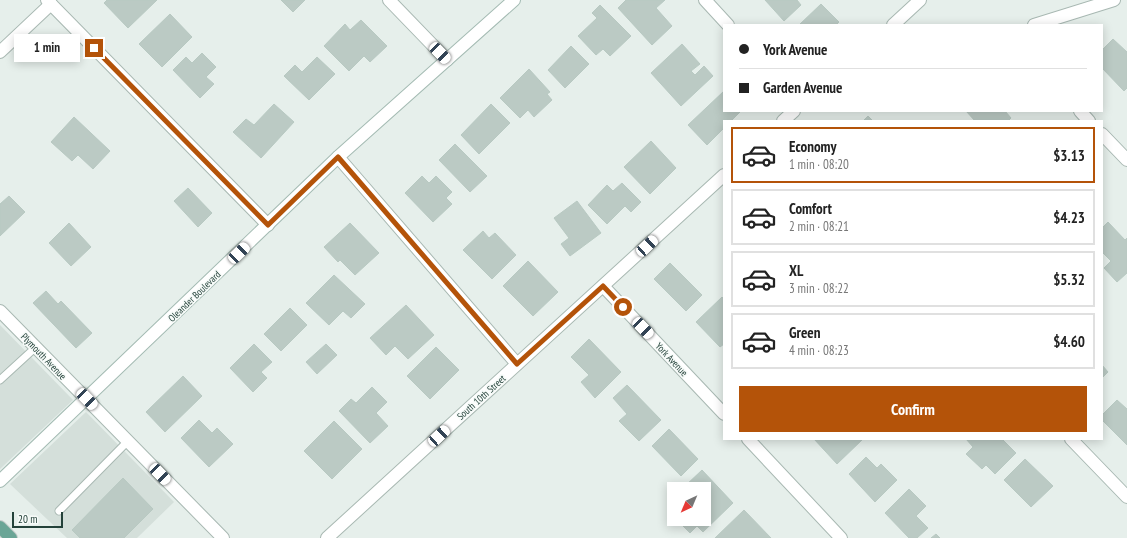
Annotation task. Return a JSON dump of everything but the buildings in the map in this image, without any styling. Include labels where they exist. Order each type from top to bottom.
[{"type":"main road","points":[[0,527],[11,538]]},
{"type":"street","points":[[389,0],[447,60]]},
{"type":"street","name":"Oleander Boulevard","points":[[0,481],[338,157],[514,0]]},
{"type":"street","points":[[705,0],[727,24]]},
{"type":"street","points":[[894,24],[920,0]]},
{"type":"street","points":[[1037,24],[1114,0]]},
{"type":"street","points":[[0,52],[49,2],[268,225]]},
{"type":"street","points":[[784,120],[793,112]]},
{"type":"street","points":[[1081,112],[1088,120]]},
{"type":"street","points":[[1103,135],[1127,160]]},
{"type":"street","points":[[338,157],[517,364]]},
{"type":"street","name":"South 10th Street","points":[[327,538],[723,176]]},
{"type":"street","name":"York Avenue","points":[[603,286],[723,413]]},
{"type":"street","name":"Plymouth Avenue","points":[[0,311],[223,538]]},
{"type":"street","points":[[749,440],[842,538]]},
{"type":"street","points":[[1072,440],[1127,497]]},
{"type":"lane","points":[[0,380],[36,347]]},
{"type":"lane","points":[[59,511],[128,441]]},
{"type":"shaded area","points":[[0,325],[73,400],[0,469]]},
{"type":"shaded area","points":[[86,412],[174,502],[137,538],[67,538],[10,484]]},
{"type":"route","points":[[94,48],[268,225],[338,157],[517,364],[603,286],[623,307]]}]
